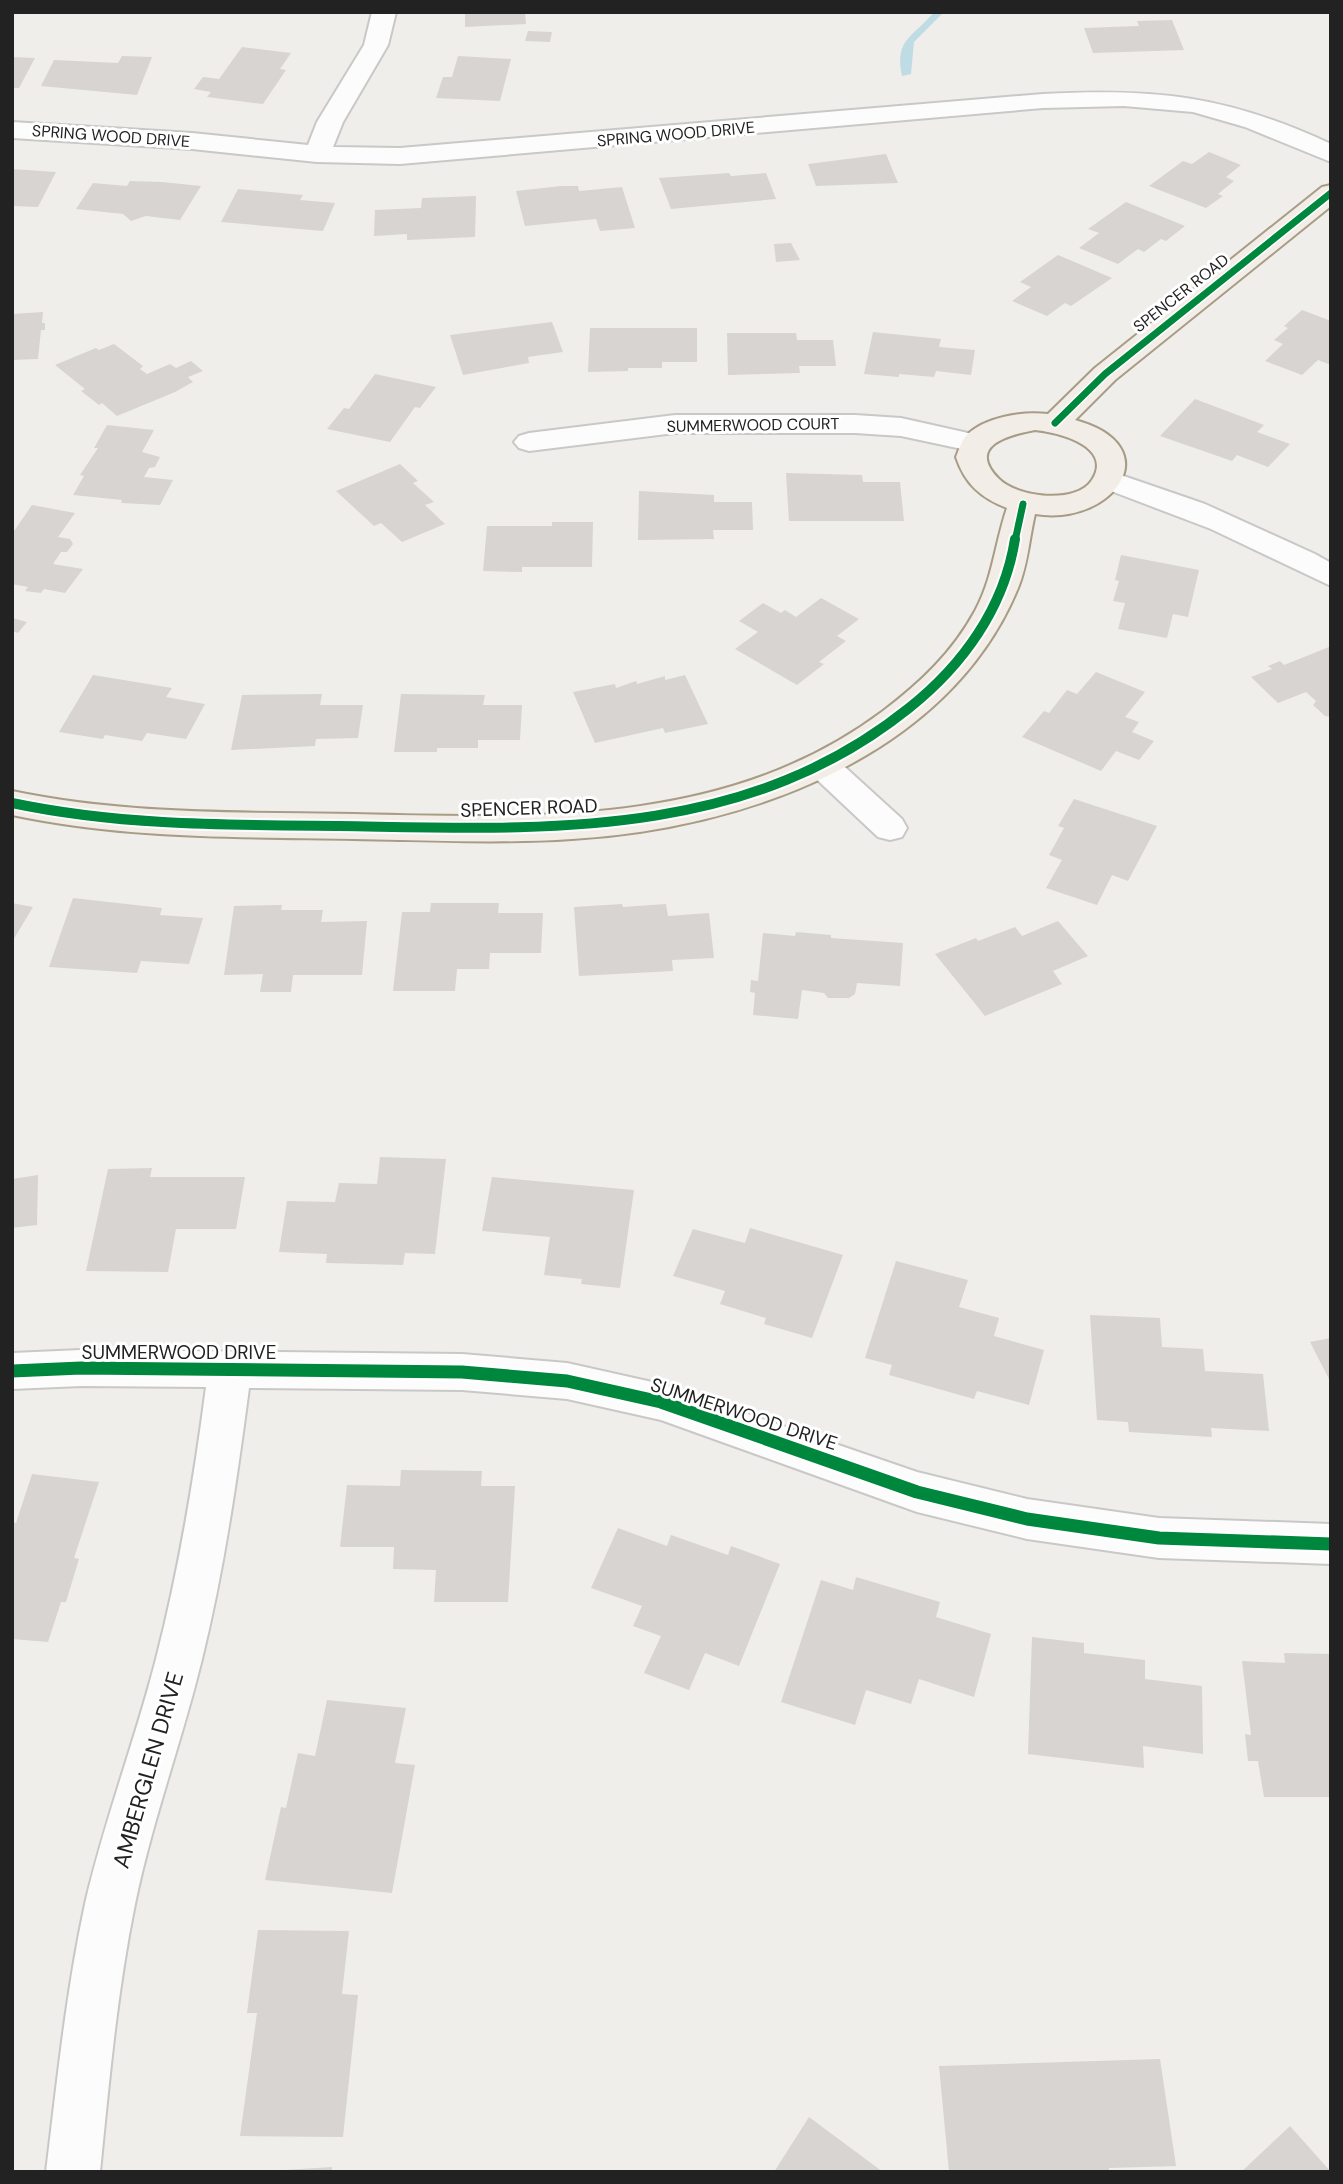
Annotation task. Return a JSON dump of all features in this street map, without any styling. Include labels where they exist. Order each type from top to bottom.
[{"type":"main road","name":"SPENCER ROAD","points":[[1055,423],[1105,374],[1331,193]]},
{"type":"main road","points":[[1035,421],[1055,423],[1086,434],[1107,452],[1112,466],[1108,480],[1100,491],[1085,500],[1055,506],[1023,504],[1001,496],[983,485],[973,471],[970,457],[975,443],[985,434],[1008,424],[1035,421]]},
{"type":"main road","name":"SPENCER ROAD","points":[[12,803],[40,810],[125,821],[219,825],[575,827],[652,816],[764,788],[823,766],[896,718],[945,676],[982,628],[1008,574],[1023,504]]},
{"type":"street","points":[[317,154],[330,122],[376,45],[384,12]]},
{"type":"street","name":"SPRING WOOD DRIVE","points":[[12,130],[192,141],[317,154],[400,156],[1086,99],[1173,102],[1205,109],[1254,122],[1331,154]]},
{"type":"street","name":"SUMMERWOOD COURT","points":[[529,442],[675,424],[855,424],[901,427],[975,443]]},
{"type":"street","points":[[1108,480],[1181,504],[1297,557],[1331,576]]},
{"type":"street","points":[[823,766],[890,828]]},
{"type":"street","name":"SUMMERWOOD DRIVE","points":[[12,1371],[230,1369],[462,1372],[567,1381],[661,1402],[917,1492],[1027,1519],[1159,1538],[1331,1544]]},
{"type":"street","name":"AMBERGLEN DRIVE","points":[[73,2172],[90,2024],[110,1904],[202,1569],[230,1369]]},
{"type":"building","points":[[465,12],[525,12],[526,24],[465,27]]},
{"type":"building","points":[[1172,20],[1184,50],[1093,53],[1084,28],[1139,26],[1137,21]]},
{"type":"building","points":[[528,31],[552,32],[550,42],[525,41]]},
{"type":"building","points":[[242,47],[291,53],[280,69],[286,70],[263,104],[207,97],[211,92],[194,89],[203,77],[219,79]]},
{"type":"building","points":[[122,56],[152,57],[137,95],[41,86],[54,60],[118,63]]},
{"type":"building","points":[[458,56],[511,59],[500,101],[436,98],[443,77],[452,77]]},
{"type":"building","points":[[12,57],[35,58],[19,88],[12,88]]},
{"type":"building","points":[[1209,152],[1241,165],[1226,177],[1234,181],[1218,194],[1223,196],[1206,208],[1149,186],[1183,161],[1192,164]]},
{"type":"building","points":[[886,154],[898,183],[816,186],[808,164]]},
{"type":"building","points":[[12,169],[56,172],[38,207],[12,206]]},
{"type":"building","points":[[729,173],[731,176],[766,173],[776,199],[671,209],[659,178]]},
{"type":"building","points":[[130,181],[201,186],[180,220],[146,216],[131,221],[123,214],[76,209],[93,183],[127,186]]},
{"type":"building","points":[[578,186],[579,191],[622,187],[635,228],[600,231],[596,219],[525,226],[516,191]]},
{"type":"building","points":[[238,189],[303,195],[300,200],[335,203],[323,231],[221,222]]},
{"type":"building","points":[[476,196],[475,237],[407,240],[407,234],[374,236],[375,210],[421,208],[422,198]]},
{"type":"building","points":[[1126,202],[1185,226],[1166,241],[1161,239],[1144,252],[1138,249],[1118,264],[1079,248],[1099,233],[1088,229]]},
{"type":"building","points":[[791,243],[800,260],[776,262],[774,244]]},
{"type":"building","points":[[1058,255],[1112,278],[1071,306],[1065,303],[1047,316],[1012,301],[1031,287],[1020,282]]},
{"type":"building","points":[[1302,310],[1331,321],[1331,365],[1318,360],[1302,375],[1265,361],[1283,344],[1274,340],[1288,328],[1284,326]]},
{"type":"building","points":[[43,312],[42,323],[45,323],[45,330],[41,330],[38,359],[12,360],[12,314]]},
{"type":"building","points":[[552,322],[563,352],[528,357],[529,363],[463,375],[450,335]]},
{"type":"building","points":[[590,328],[697,328],[697,362],[662,362],[662,368],[588,372]]},
{"type":"building","points":[[873,332],[941,339],[939,347],[975,350],[971,375],[936,371],[934,377],[864,374]]},
{"type":"building","points":[[727,333],[796,333],[797,340],[833,340],[836,366],[799,366],[800,373],[728,375]]},
{"type":"building","points":[[114,344],[143,366],[140,369],[147,374],[170,364],[176,368],[191,361],[203,371],[188,377],[193,382],[175,392],[117,416],[102,403],[99,405],[81,391],[85,389],[55,365],[96,348],[99,350]]},
{"type":"building","points":[[375,374],[436,387],[420,408],[415,407],[390,442],[327,429],[344,408],[349,409]]},
{"type":"building","points":[[1195,399],[1264,425],[1257,432],[1290,444],[1268,467],[1237,455],[1232,461],[1160,436]]},
{"type":"building","points":[[107,425],[154,430],[142,452],[160,457],[155,467],[149,468],[144,477],[173,480],[160,505],[121,503],[122,500],[73,495],[84,476],[80,475],[98,448],[94,448]]},
{"type":"building","points":[[400,464],[418,481],[413,483],[434,502],[425,505],[445,524],[402,542],[381,523],[374,526],[336,491]]},
{"type":"building","points":[[786,473],[862,475],[863,482],[900,482],[904,521],[789,521]]},
{"type":"building","points":[[639,491],[714,495],[714,502],[752,502],[753,530],[713,530],[714,539],[638,540]]},
{"type":"building","points":[[32,505],[75,513],[58,537],[70,539],[73,544],[67,552],[61,552],[53,564],[83,569],[65,593],[44,589],[41,593],[25,591],[28,587],[12,584],[12,534]]},
{"type":"building","points":[[552,522],[593,522],[592,567],[522,567],[522,572],[483,571],[487,526],[552,526]]},
{"type":"building","points":[[1121,555],[1199,570],[1188,617],[1173,614],[1167,638],[1118,629],[1125,603],[1113,601],[1119,581],[1115,580]]},
{"type":"building","points":[[821,598],[859,619],[837,636],[846,641],[819,662],[824,664],[797,685],[735,649],[758,632],[739,621],[763,603],[781,613],[785,610],[796,617]]},
{"type":"building","points":[[12,618],[27,622],[18,633],[12,631]]},
{"type":"building","points":[[1329,647],[1331,717],[1325,716],[1313,705],[1316,701],[1306,692],[1278,703],[1251,677],[1272,669],[1268,666],[1280,661],[1284,665]]},
{"type":"building","points":[[1096,672],[1145,692],[1125,717],[1139,722],[1132,732],[1154,741],[1139,760],[1116,751],[1101,771],[1022,737],[1044,711],[1049,713],[1067,690],[1077,694]]},
{"type":"building","points":[[93,675],[172,688],[166,697],[205,704],[186,739],[147,733],[142,741],[105,735],[103,739],[59,732]]},
{"type":"building","points":[[685,675],[708,724],[665,733],[663,728],[595,743],[573,692],[615,684],[616,688],[636,681],[637,684],[665,676],[665,680]]},
{"type":"building","points":[[322,694],[320,705],[363,705],[358,738],[316,739],[315,746],[231,750],[242,695]]},
{"type":"building","points":[[401,694],[485,695],[483,705],[522,705],[520,740],[478,740],[478,748],[437,748],[437,752],[394,752]]},
{"type":"building","points":[[1074,799],[1157,826],[1128,881],[1112,875],[1097,905],[1046,888],[1062,860],[1049,855],[1064,828],[1058,826]]},
{"type":"building","points":[[73,898],[162,908],[160,915],[203,918],[189,964],[141,961],[137,973],[49,967]]},
{"type":"building","points":[[12,903],[33,907],[12,942]]},
{"type":"building","points":[[431,903],[499,903],[498,913],[543,913],[541,953],[490,953],[489,969],[457,969],[455,991],[393,991],[402,912],[430,912]]},
{"type":"building","points":[[622,904],[623,907],[666,904],[668,916],[709,913],[714,958],[672,960],[673,971],[579,976],[574,907]]},
{"type":"building","points":[[282,905],[281,910],[323,910],[321,922],[367,921],[362,975],[293,975],[291,992],[260,992],[263,974],[224,975],[234,906]]},
{"type":"building","points":[[1058,921],[1088,956],[1053,971],[1062,984],[985,1016],[935,954],[1015,927],[1022,936]]},
{"type":"building","points":[[796,932],[831,935],[831,938],[903,943],[900,986],[857,983],[855,994],[849,998],[828,998],[824,993],[802,990],[798,1019],[753,1015],[755,993],[750,992],[751,980],[758,981],[763,933],[795,936]]},
{"type":"building","points":[[380,1157],[446,1159],[435,1254],[405,1253],[403,1265],[326,1263],[327,1254],[279,1252],[287,1201],[335,1202],[339,1183],[377,1184]]},
{"type":"building","points":[[152,1168],[150,1177],[245,1177],[236,1229],[176,1229],[168,1272],[86,1271],[108,1169]]},
{"type":"building","points":[[38,1175],[37,1225],[12,1228],[12,1179]]},
{"type":"building","points":[[492,1177],[634,1190],[620,1288],[581,1284],[582,1279],[544,1275],[550,1237],[482,1231]]},
{"type":"building","points":[[750,1228],[843,1255],[812,1338],[764,1324],[766,1318],[720,1304],[725,1291],[673,1276],[693,1229],[745,1243]]},
{"type":"building","points":[[896,1261],[968,1280],[959,1307],[999,1318],[994,1336],[1044,1350],[1029,1405],[977,1391],[974,1399],[889,1375],[892,1365],[865,1358]]},
{"type":"building","points":[[1090,1315],[1160,1318],[1162,1347],[1203,1349],[1205,1371],[1263,1374],[1269,1431],[1211,1428],[1212,1437],[1129,1432],[1128,1422],[1097,1420]]},
{"type":"building","points":[[1331,1338],[1331,1383],[1310,1342]]},
{"type":"building","points":[[401,1470],[482,1471],[481,1486],[515,1486],[508,1602],[434,1602],[436,1570],[393,1569],[394,1547],[340,1547],[347,1485],[400,1486]]},
{"type":"building","points":[[32,1474],[99,1482],[74,1558],[79,1559],[66,1602],[61,1602],[48,1642],[12,1639],[12,1522],[16,1523]]},
{"type":"building","points":[[618,1528],[667,1546],[671,1535],[728,1555],[731,1546],[780,1564],[739,1666],[705,1653],[689,1690],[644,1673],[661,1636],[633,1626],[642,1606],[591,1588]]},
{"type":"building","points":[[856,1577],[940,1602],[936,1617],[991,1634],[974,1697],[919,1679],[911,1704],[866,1690],[855,1725],[781,1702],[821,1580],[853,1590]]},
{"type":"building","points":[[1032,1637],[1084,1643],[1084,1653],[1145,1660],[1145,1679],[1202,1686],[1203,1754],[1143,1746],[1144,1768],[1028,1754]]},
{"type":"building","points":[[1284,1653],[1331,1654],[1331,1797],[1264,1797],[1258,1761],[1248,1761],[1245,1734],[1251,1735],[1242,1661],[1285,1663]]},
{"type":"building","points":[[327,1700],[406,1708],[395,1763],[415,1765],[392,1893],[265,1880],[281,1807],[286,1808],[298,1753],[315,1756]]},
{"type":"building","points":[[258,1930],[349,1931],[342,1994],[358,1995],[343,2137],[240,2136],[257,2013],[247,2013]]},
{"type":"building","points":[[1160,2059],[1176,2166],[1109,2168],[1109,2172],[949,2172],[939,2066]]},
{"type":"building","points":[[809,2117],[883,2172],[774,2172]]},
{"type":"building","points":[[1290,2126],[1331,2172],[1241,2172]]},
{"type":"building","points":[[332,2167],[332,2172],[285,2172],[285,2170]]},
{"type":"waterway","points":[[906,74],[906,48],[909,41],[939,12]]},
{"type":"cycle path","points":[[1055,423],[1105,374],[1331,193]]},
{"type":"cycle path","points":[[12,803],[88,817],[166,824],[510,829],[601,825],[666,814],[734,798],[796,777],[852,749],[886,726],[945,677],[973,641],[998,599],[1010,564],[1023,504]]},
{"type":"cycle path","points":[[12,1371],[81,1368],[462,1372],[567,1381],[661,1402],[917,1492],[1027,1519],[1159,1538],[1331,1544]]}]
